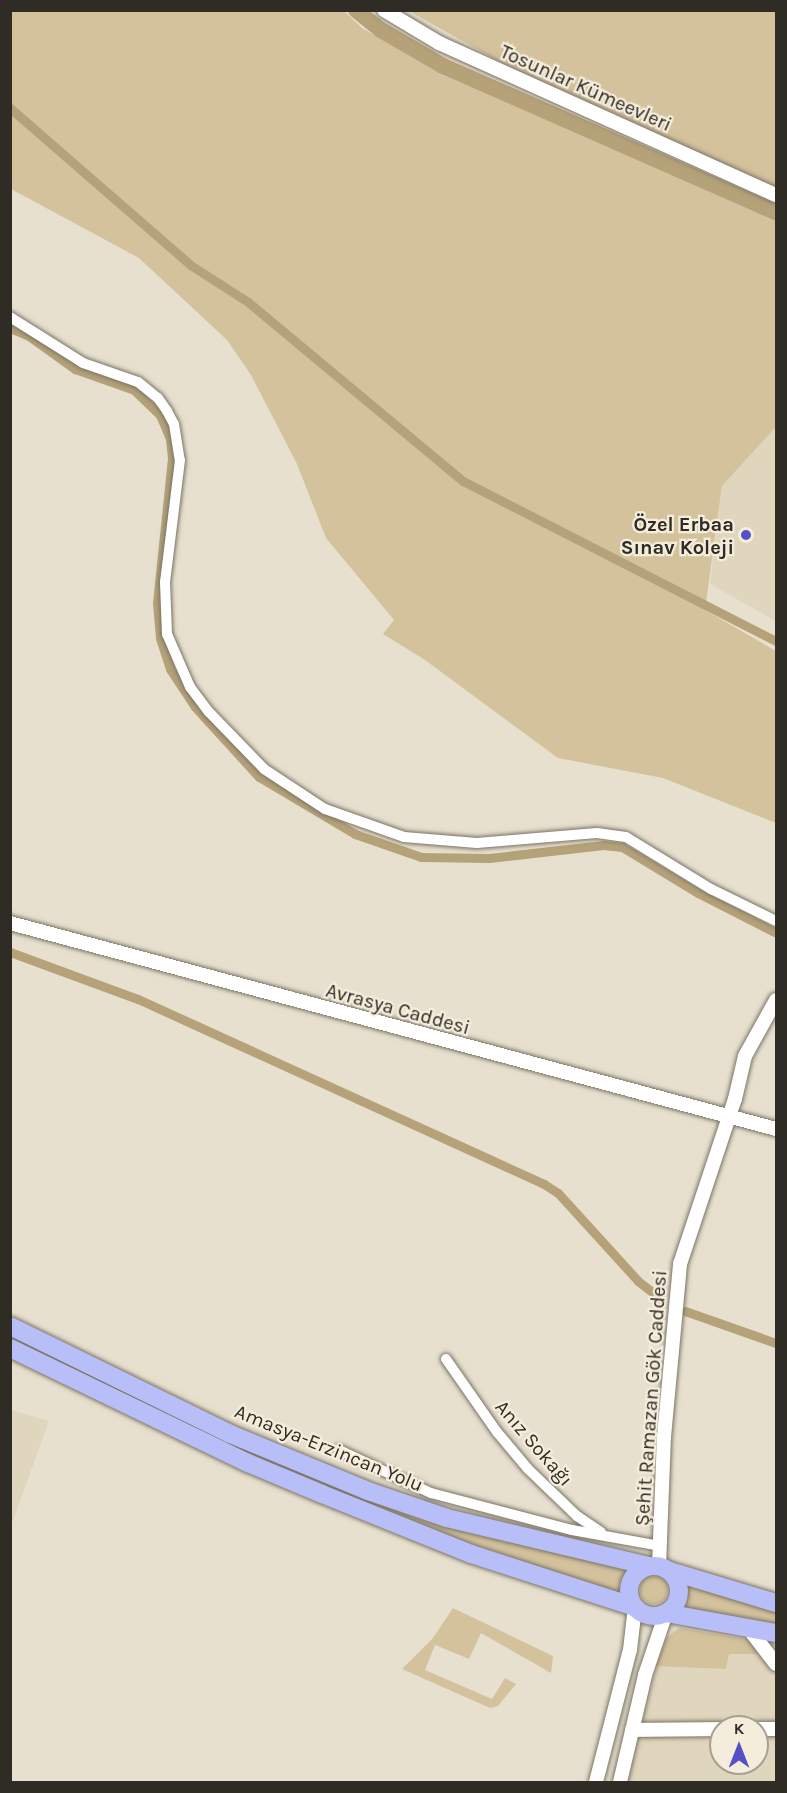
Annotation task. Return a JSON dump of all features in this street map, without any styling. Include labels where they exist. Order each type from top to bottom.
[{"type":"highway","name":"Amasya-Erzincan Yolu","points":[[10,1326],[228,1433],[368,1491],[447,1518],[659,1568],[777,1604]]},
{"type":"highway","points":[[10,1348],[237,1458],[471,1554],[634,1607],[650,1616],[666,1613],[777,1633]]},
{"type":"highway","points":[[634,1607],[629,1596],[630,1583],[637,1572],[659,1568],[679,1593],[666,1613]]},
{"type":"street","name":"Tosunlar Kümeevleri","points":[[384,10],[439,43],[777,195]]},
{"type":"street","points":[[10,317],[83,363],[138,382],[158,398],[167,411],[174,424],[180,460],[165,582],[167,634],[178,663],[196,696],[264,769],[325,808],[404,837],[477,843],[597,833],[626,837],[711,889],[777,921]]},
{"type":"street","name":"Avrasya Caddesi","points":[[10,923],[777,1129]]},
{"type":"street","name":"Şehit Ramazan Gök Caddesi","points":[[659,1568],[664,1437],[676,1284],[689,1232],[730,1116],[745,1056],[777,1000]]},
{"type":"street","name":"Anız Sokağı","points":[[446,1359],[528,1469],[577,1516],[608,1536]]},
{"type":"street","points":[[339,1450],[431,1493],[608,1536],[660,1546]]},
{"type":"street","points":[[596,1782],[630,1650],[634,1607]]},
{"type":"street","points":[[620,1782],[632,1730],[666,1613]]},
{"type":"street","points":[[749,1629],[777,1664]]},
{"type":"street","points":[[632,1730],[709,1729]]},
{"type":"shaded area","points":[[10,11],[344,11],[362,28],[446,76],[776,220],[776,427],[722,486],[705,610],[776,651],[776,823],[663,778],[558,758],[425,660],[383,634],[394,620],[326,538],[297,464],[251,375],[227,340],[139,258],[11,189]]},
{"type":"shaded area","points":[[409,11],[776,11],[776,188],[500,62]]},
{"type":"shaded area","name":"Özel Erbaa Sınav Koleji","points":[[776,427],[776,621],[710,584],[722,486]]},
{"type":"shaded area","points":[[10,1335],[249,1448],[628,1567],[622,1595],[449,1536],[259,1460],[11,1340]]},
{"type":"shaded area","points":[[10,1410],[49,1421],[11,1526]]},
{"type":"shaded area","points":[[654,1576],[664,1580],[668,1590],[664,1600],[654,1604],[644,1600],[640,1590],[644,1580]]},
{"type":"shaded area","points":[[685,1583],[776,1611],[776,1625],[679,1610]]},
{"type":"shaded area","points":[[453,1608],[553,1656],[551,1673],[481,1633],[469,1659],[435,1645],[425,1670],[492,1699],[505,1678],[516,1684],[498,1706],[490,1708],[402,1669],[433,1638]]},
{"type":"shaded area","points":[[680,1628],[776,1644],[776,1782],[627,1782],[662,1647],[673,1630]]},
{"type":"shaded area","points":[[680,1628],[750,1640],[758,1654],[729,1654],[726,1669],[656,1666],[666,1638]]},
{"type":"waterway","points":[[356,10],[381,30],[443,66],[776,212]]},
{"type":"waterway","points":[[10,108],[192,266],[248,302],[463,481],[776,641]]},
{"type":"waterway","points":[[10,328],[29,336],[75,369],[134,390],[160,415],[170,439],[172,458],[157,603],[160,638],[170,669],[195,707],[259,777],[355,834],[421,857],[489,858],[603,845],[622,847],[698,893],[776,933]]},
{"type":"waterway","points":[[10,952],[138,999],[544,1184],[558,1193],[638,1281],[661,1299]]},
{"type":"waterway","points":[[685,1311],[776,1343]]},
{"type":"place","name":"Özel Erbaa Sınav Koleji","points":[[746,535]]}]
